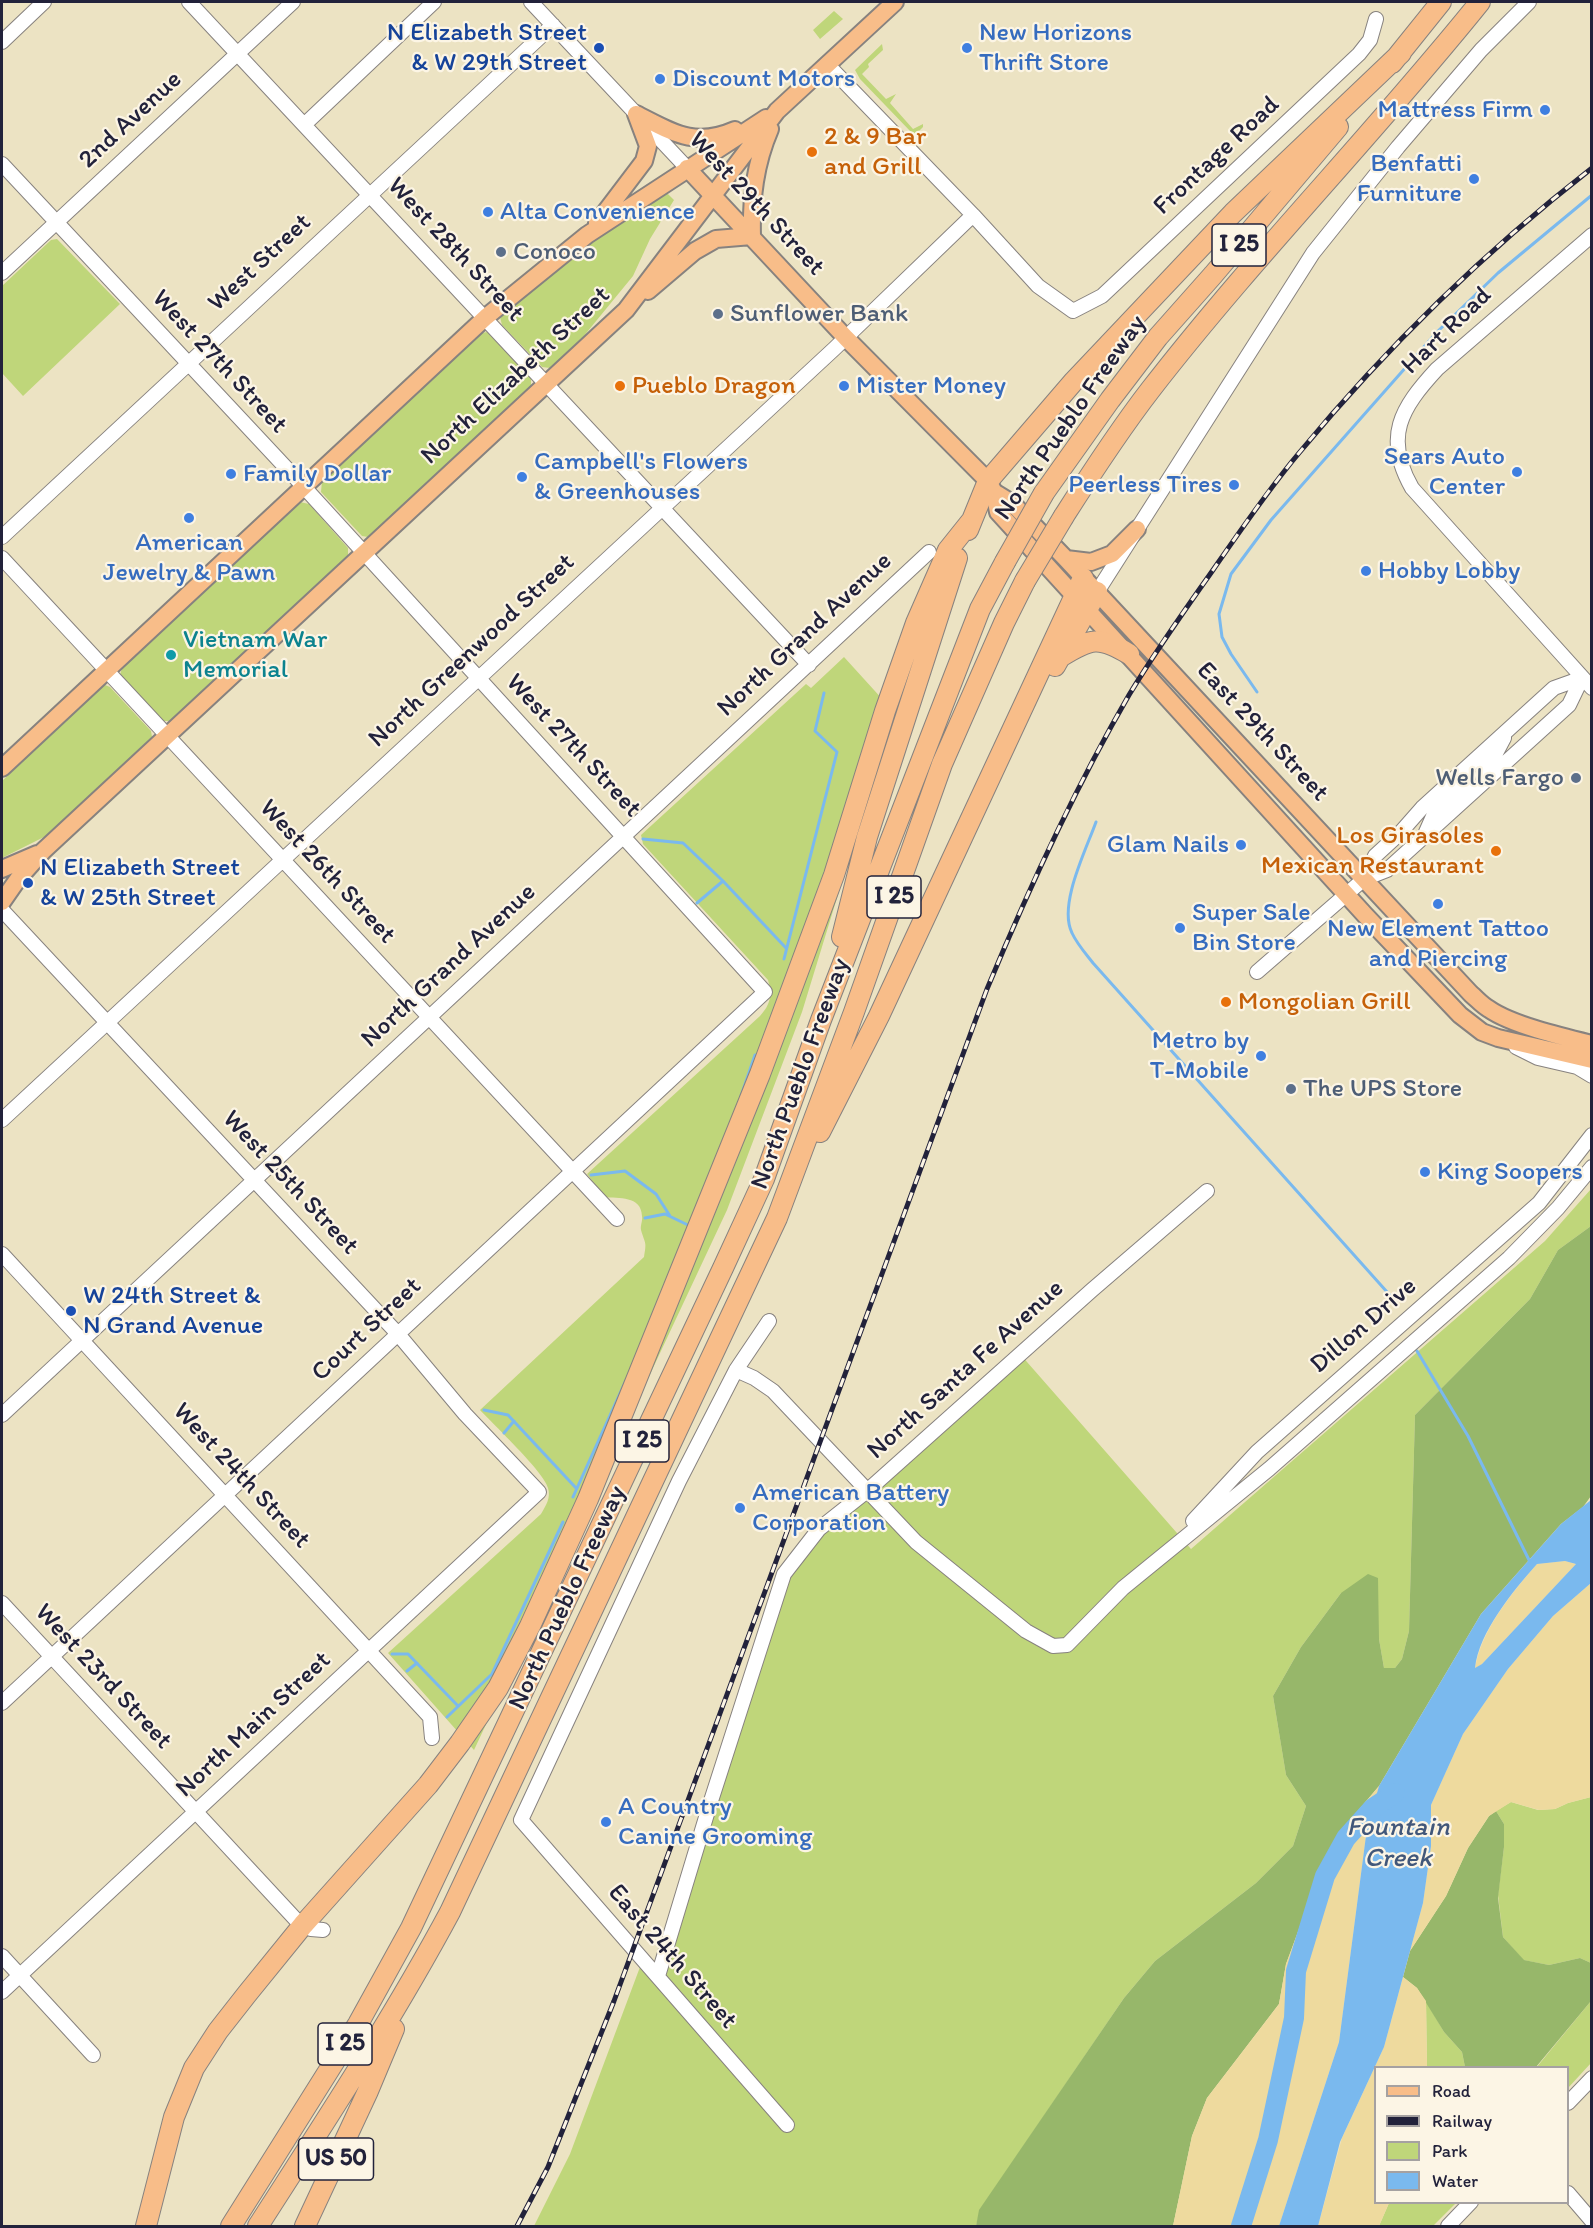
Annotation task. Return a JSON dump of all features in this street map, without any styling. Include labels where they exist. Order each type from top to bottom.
[{"type":"highway","name":"North Pueblo Freeway","points":[[231,2226],[389,1972],[447,1856],[764,1179],[821,1020],[980,609],[1005,562],[1044,493],[1158,337],[1401,53],[1441,2]]},
{"type":"highway","name":"North Pueblo Freeway","points":[[258,2226],[419,1969],[454,1903],[777,1218],[854,1012],[942,764],[1025,581],[1101,458],[1151,389],[1207,320],[1476,6]]},
{"type":"highway","points":[[821,1020],[867,837],[956,560],[972,520],[991,487],[1074,381],[1233,213],[1401,53]]},
{"type":"highway","points":[[147,2226],[174,2117],[194,2068],[218,2031],[303,1925],[428,1785],[460,1743],[498,1688],[530,1626],[588,1499],[760,1074],[834,874],[885,711],[916,623],[948,550],[972,520]]},
{"type":"highway","points":[[1017,720],[1062,656],[1086,594]]},
{"type":"highway","points":[[777,1218],[879,1016],[1017,720],[1086,594]]},
{"type":"highway","points":[[1062,656],[1085,642],[1100,641],[1112,644],[1129,654]]},
{"type":"highway","name":"US 50","points":[[305,2226],[368,2091],[419,1969]]},
{"type":"main road","name":"North Elizabeth Street","points":[[2,902],[18,879],[43,851],[626,310],[777,111],[895,2]]},
{"type":"main road","name":"North Elizabeth Street","points":[[2,768],[486,317],[587,235],[777,111]]},
{"type":"main road","points":[[636,114],[681,136],[704,139],[723,135],[777,111]]},
{"type":"main road","points":[[626,310],[695,251],[716,238],[752,236],[751,204],[760,154],[777,111]]},
{"type":"main road","points":[[587,235],[644,161],[648,146],[636,114]]},
{"type":"main road","name":"West 29th Street","points":[[687,168],[846,338],[991,487],[1012,503],[1066,559],[1086,594],[1129,654],[1347,894]]},
{"type":"main road","name":"West 29th Street","points":[[991,487],[998,512],[1086,594]]},
{"type":"main road","points":[[1066,559],[1091,562],[1112,554],[1137,529]]},
{"type":"main road","name":"East 29th Street","points":[[1086,594],[1364,879],[1471,994],[1490,1010],[1552,1034],[1592,1044]]},
{"type":"main road","points":[[2,869],[43,851]]},
{"type":"main road","points":[[1347,894],[1460,1015],[1482,1032],[1498,1038],[1592,1060]]},
{"type":"main road","points":[[1552,1034],[1592,1033]]},
{"type":"street","points":[[2,42],[44,2]]},
{"type":"street","name":"West 28th Street","points":[[189,2],[809,664]]},
{"type":"street","name":"2nd Avenue","points":[[2,273],[293,2]]},
{"type":"street","points":[[304,125],[434,2]]},
{"type":"street","name":"West 29th Street","points":[[531,2],[687,168]]},
{"type":"street","points":[[1086,594],[1137,529],[1312,253],[1481,50],[1529,2]]},
{"type":"street","name":"Frontage Road","points":[[973,215],[1038,286],[1072,311],[1102,296],[1359,54],[1370,40],[1376,19]]},
{"type":"street","name":"West Street","points":[[2,537],[553,25]]},
{"type":"street","points":[[827,64],[973,215]]},
{"type":"street","name":"West 27th Street","points":[[2,164],[304,487],[765,992]]},
{"type":"street","name":"North Greenwood Street","points":[[2,1120],[846,338],[973,215]]},
{"type":"street","name":"Hart Road","points":[[1587,683],[1413,488],[1402,470],[1397,444],[1401,417],[1415,393],[1437,369],[1592,235]]},
{"type":"street","name":"North Grand Avenue","points":[[2,1415],[929,552]]},
{"type":"street","name":"West 26th Street","points":[[2,558],[617,1219]]},
{"type":"street","points":[[1364,879],[1375,856],[1422,808],[1554,688],[1587,683]]},
{"type":"street","points":[[1257,972],[1364,879],[1387,870],[1569,705],[1587,683]]},
{"type":"street","points":[[1489,777],[1485,772],[1485,765],[1500,747],[1509,728]]},
{"type":"street","points":[[1424,837],[1434,814],[1467,782],[1469,775],[1465,769]]},
{"type":"street","name":"West 25th Street","points":[[2,910],[398,1334],[465,1414],[539,1492]]},
{"type":"street","name":"Court Street","points":[[2,1703],[765,992]]},
{"type":"street","points":[[1498,1038],[1538,1058],[1577,1066],[1592,1077]]},
{"type":"street","name":"Dillon Drive","points":[[1165,1552],[1257,1452],[1539,1203],[1592,1135]]},
{"type":"street","name":"Dillon Drive","points":[[867,1491],[915,1542],[1026,1631],[1053,1646],[1067,1645],[1123,1588],[1269,1469],[1509,1258],[1558,1208],[1592,1167]]},
{"type":"street","name":"North Santa Fe Avenue","points":[[736,1370],[754,1378],[773,1391],[867,1491],[1092,1290],[1207,1191]]},
{"type":"street","name":"West 24th Street","points":[[2,1254],[430,1717],[432,1738]]},
{"type":"street","points":[[736,1370],[769,1322]]},
{"type":"street","name":"East 24th Street","points":[[736,1370],[678,1481],[521,1820],[787,2125]]},
{"type":"street","points":[[658,1976],[710,1804],[784,1574],[819,1529],[867,1491]]},
{"type":"street","name":"North Main Street","points":[[2,1992],[539,1492]]},
{"type":"street","name":"West 23rd Street","points":[[2,1602],[196,1813],[303,1925]]},
{"type":"street","points":[[303,1925],[310,1929],[322,1930]]},
{"type":"street","points":[[2,1956],[93,2055]]},
{"type":"street","points":[[1569,2102],[1592,2078]]},
{"type":"street","points":[[1569,2194],[1592,2220]]},
{"type":"street","points":[[1448,2226],[1469,2204]]},
{"type":"green space","points":[[834,11],[843,19],[820,39],[813,30]]},
{"type":"green space","points":[[882,44],[883,50],[868,64],[869,67],[862,74],[886,99],[896,94],[890,103],[913,129],[923,124],[916,134],[911,132],[860,79],[855,70]]},
{"type":"green space","points":[[665,191],[674,200],[650,239],[633,276],[583,337],[550,368],[542,367],[502,325],[500,317],[502,314],[541,279]]},
{"type":"green space","points":[[57,239],[120,304],[23,396],[2,373],[2,286],[51,240]]},
{"type":"green space","points":[[487,332],[531,378],[531,386],[368,537],[362,536],[321,492],[322,481],[482,333]]},
{"type":"green space","points":[[300,502],[309,504],[348,548],[348,556],[170,721],[163,721],[123,679],[120,675],[122,668]]},
{"type":"green space","points":[[844,657],[894,712],[802,1012],[727,1210],[474,1750],[388,1653],[541,1514],[548,1501],[548,1488],[538,1471],[480,1410],[644,1257],[642,1216],[638,1204],[628,1199],[604,1197],[587,1174],[760,1016],[770,999],[768,980],[643,844],[641,835],[806,684],[811,688]]},
{"type":"green space","points":[[105,685],[110,687],[151,731],[152,737],[46,836],[2,858],[2,781]]},
{"type":"green space","points":[[1591,1189],[1591,1226],[1558,1250],[1530,1299],[1415,1415],[1409,1631],[1402,1659],[1395,1668],[1384,1668],[1379,1639],[1341,1593],[1301,1647],[1273,1696],[1286,1775],[1306,1806],[1293,1846],[1256,1883],[1155,1961],[1124,1998],[980,2210],[976,2226],[534,2226],[570,2154],[643,1959],[657,1975],[784,1574],[819,1529],[1020,1354],[1191,1549],[1545,1241]]},
{"type":"green space","points":[[1591,1226],[1591,1496],[1583,1507],[1561,1524],[1481,1614],[1379,1786],[1341,1831],[1311,1897],[1286,1964],[1279,2004],[1207,2098],[1192,2136],[1173,2226],[976,2226],[979,2210],[1124,1998],[1155,1961],[1256,1883],[1293,1846],[1306,1806],[1286,1775],[1273,1696],[1301,1647],[1341,1593],[1368,1574],[1378,1578],[1379,1639],[1384,1668],[1395,1668],[1402,1659],[1409,1631],[1415,1415],[1530,1299],[1558,1250]]},
{"type":"green space","points":[[1591,1797],[1591,1963],[1580,1958],[1549,1965],[1523,1960],[1503,1937],[1498,1895],[1504,1847],[1504,1824],[1496,1811],[1511,1802],[1538,1810],[1555,1809]]},
{"type":"green space","points":[[1496,1811],[1504,1824],[1504,1847],[1498,1898],[1503,1937],[1524,1960],[1549,1965],[1580,1958],[1591,1963],[1591,2001],[1537,2066],[1465,2066],[1462,2052],[1444,2032],[1417,1988],[1403,1977],[1410,1951],[1446,1896],[1468,1848],[1489,1816]]},
{"type":"green space","points":[[1426,2001],[1444,2032],[1462,2052],[1465,2066],[1427,2066]]},
{"type":"green space","points":[[1591,2001],[1591,2063],[1569,2087],[1569,2066],[1538,2066]]},
{"type":"green space","points":[[1389,2204],[1455,2204],[1433,2226],[1379,2226]]},
{"type":"sand","points":[[1565,1561],[1576,1564],[1475,1669],[1478,1654],[1491,1626],[1527,1575],[1537,1564]]},
{"type":"sand","points":[[1591,1583],[1591,1797],[1555,1809],[1539,1810],[1511,1802],[1489,1816],[1468,1848],[1446,1896],[1410,1951],[1423,1903],[1431,1846],[1431,1805],[1463,1734],[1508,1669],[1553,1616]]},
{"type":"sand","points":[[1379,1786],[1367,1828],[1339,2042],[1279,2226],[1173,2226],[1192,2136],[1207,2098],[1279,2004],[1286,1964],[1311,1897],[1341,1831]]},
{"type":"sand","points":[[1403,1977],[1417,1988],[1426,2001],[1427,2066],[1375,2066],[1384,2047]]},
{"type":"sand","points":[[1374,2069],[1374,2204],[1389,2204],[1379,2226],[1318,2226],[1342,2138]]},
{"type":"water","name":"Fountain Creek","points":[[1591,1500],[1591,1583],[1553,1616],[1508,1669],[1463,1734],[1431,1805],[1431,1846],[1423,1903],[1384,2047],[1340,2142],[1318,2226],[1279,2226],[1339,2042],[1367,1828],[1379,1786],[1481,1614],[1561,1524]],"holes":[[[1565,1561],[1576,1564],[1482,1664],[1475,1668],[1478,1654],[1490,1626],[1508,1599],[1537,1564]]]},
{"type":"waterway","points":[[1257,692],[1222,637],[1219,614],[1231,574],[1271,520],[1437,332],[1498,273],[1592,195]]},
{"type":"waterway","points":[[784,959],[837,752],[815,731],[824,693]]},
{"type":"waterway","points":[[1096,822],[1080,862],[1068,908],[1069,921],[1076,941],[1093,963],[1396,1302]]},
{"type":"waterway","points":[[643,839],[683,843],[723,881],[786,948]]},
{"type":"waterway","points":[[697,903],[723,881]]},
{"type":"waterway","points":[[741,1096],[755,1055]]},
{"type":"waterway","points":[[591,1175],[625,1171],[656,1194],[670,1216]]},
{"type":"waterway","points":[[645,1218],[665,1214],[690,1226]]},
{"type":"waterway","points":[[1417,1351],[1468,1436],[1529,1560]]},
{"type":"waterway","points":[[573,1497],[626,1380]]},
{"type":"waterway","points":[[484,1410],[508,1415],[576,1488]]},
{"type":"waterway","points":[[504,1433],[514,1421]]},
{"type":"waterway","points":[[447,1717],[492,1674],[563,1522]]},
{"type":"waterway","points":[[392,1654],[408,1654],[458,1706]]},
{"type":"waterway","points":[[407,1671],[417,1663]]},
{"type":"waterway","name":"Fountain Creek","points":[[1241,2226],[1268,2140],[1294,2018],[1296,1971],[1325,1876],[1346,1838],[1373,1808],[1395,1793]]},
{"type":"railway","points":[[517,2226],[548,2167],[614,2001],[987,989],[1071,803],[1129,695],[1159,647],[1276,481],[1332,414],[1401,339],[1475,267],[1592,168]]},
{"type":"place","name":"N Elizabeth Street & W 29th Street","points":[[599,48]]},
{"type":"place","name":"New Horizons Thrift Store","points":[[967,48]]},
{"type":"place","name":"Discount Motors","points":[[660,79]]},
{"type":"place","name":"Mattress Firm","points":[[1545,110]]},
{"type":"place","name":"2 & 9 Bar and Grill","points":[[812,152]]},
{"type":"place","name":"Benfatti Furniture","points":[[1474,179]]},
{"type":"place","name":"Alta Convenience","points":[[488,212]]},
{"type":"place","name":"Conoco","points":[[501,252]]},
{"type":"place","name":"Sunflower Bank","points":[[718,314]]},
{"type":"place","name":"Pueblo Dragon","points":[[620,386]]},
{"type":"place","name":"Mister Money","points":[[844,386]]},
{"type":"place","name":"Sears Auto Center","points":[[1517,472]]},
{"type":"place","name":"Family Dollar","points":[[231,474]]},
{"type":"place","name":"Campbell's Flowers & Greenhouses","points":[[522,477]]},
{"type":"place","name":"Peerless Tires","points":[[1234,485]]},
{"type":"place","name":"American Jewelry & Pawn","points":[[189,518]]},
{"type":"place","name":"Hobby Lobby","points":[[1366,571]]},
{"type":"place","name":"Vietnam War Memorial","points":[[171,655]]},
{"type":"place","name":"Wells Fargo","points":[[1576,778]]},
{"type":"place","name":"Glam Nails","points":[[1241,845]]},
{"type":"place","name":"Los Girasoles Mexican Restaurant","points":[[1496,851]]},
{"type":"place","name":"N Elizabeth Street & W 25th Street","points":[[28,883]]},
{"type":"place","name":"New Element Tattoo and Piercing","points":[[1438,904]]},
{"type":"place","name":"Super Sale Bin Store","points":[[1180,928]]},
{"type":"place","name":"Mongolian Grill","points":[[1226,1002]]},
{"type":"place","name":"Metro by T-Mobile","points":[[1261,1056]]},
{"type":"place","name":"The UPS Store","points":[[1291,1089]]},
{"type":"place","name":"King Soopers","points":[[1425,1172]]},
{"type":"place","name":"W 24th Street & N Grand Avenue","points":[[71,1311]]},
{"type":"place","name":"American Battery Corporation","points":[[740,1508]]},
{"type":"place","name":"A Country Canine Grooming","points":[[606,1822]]}]
